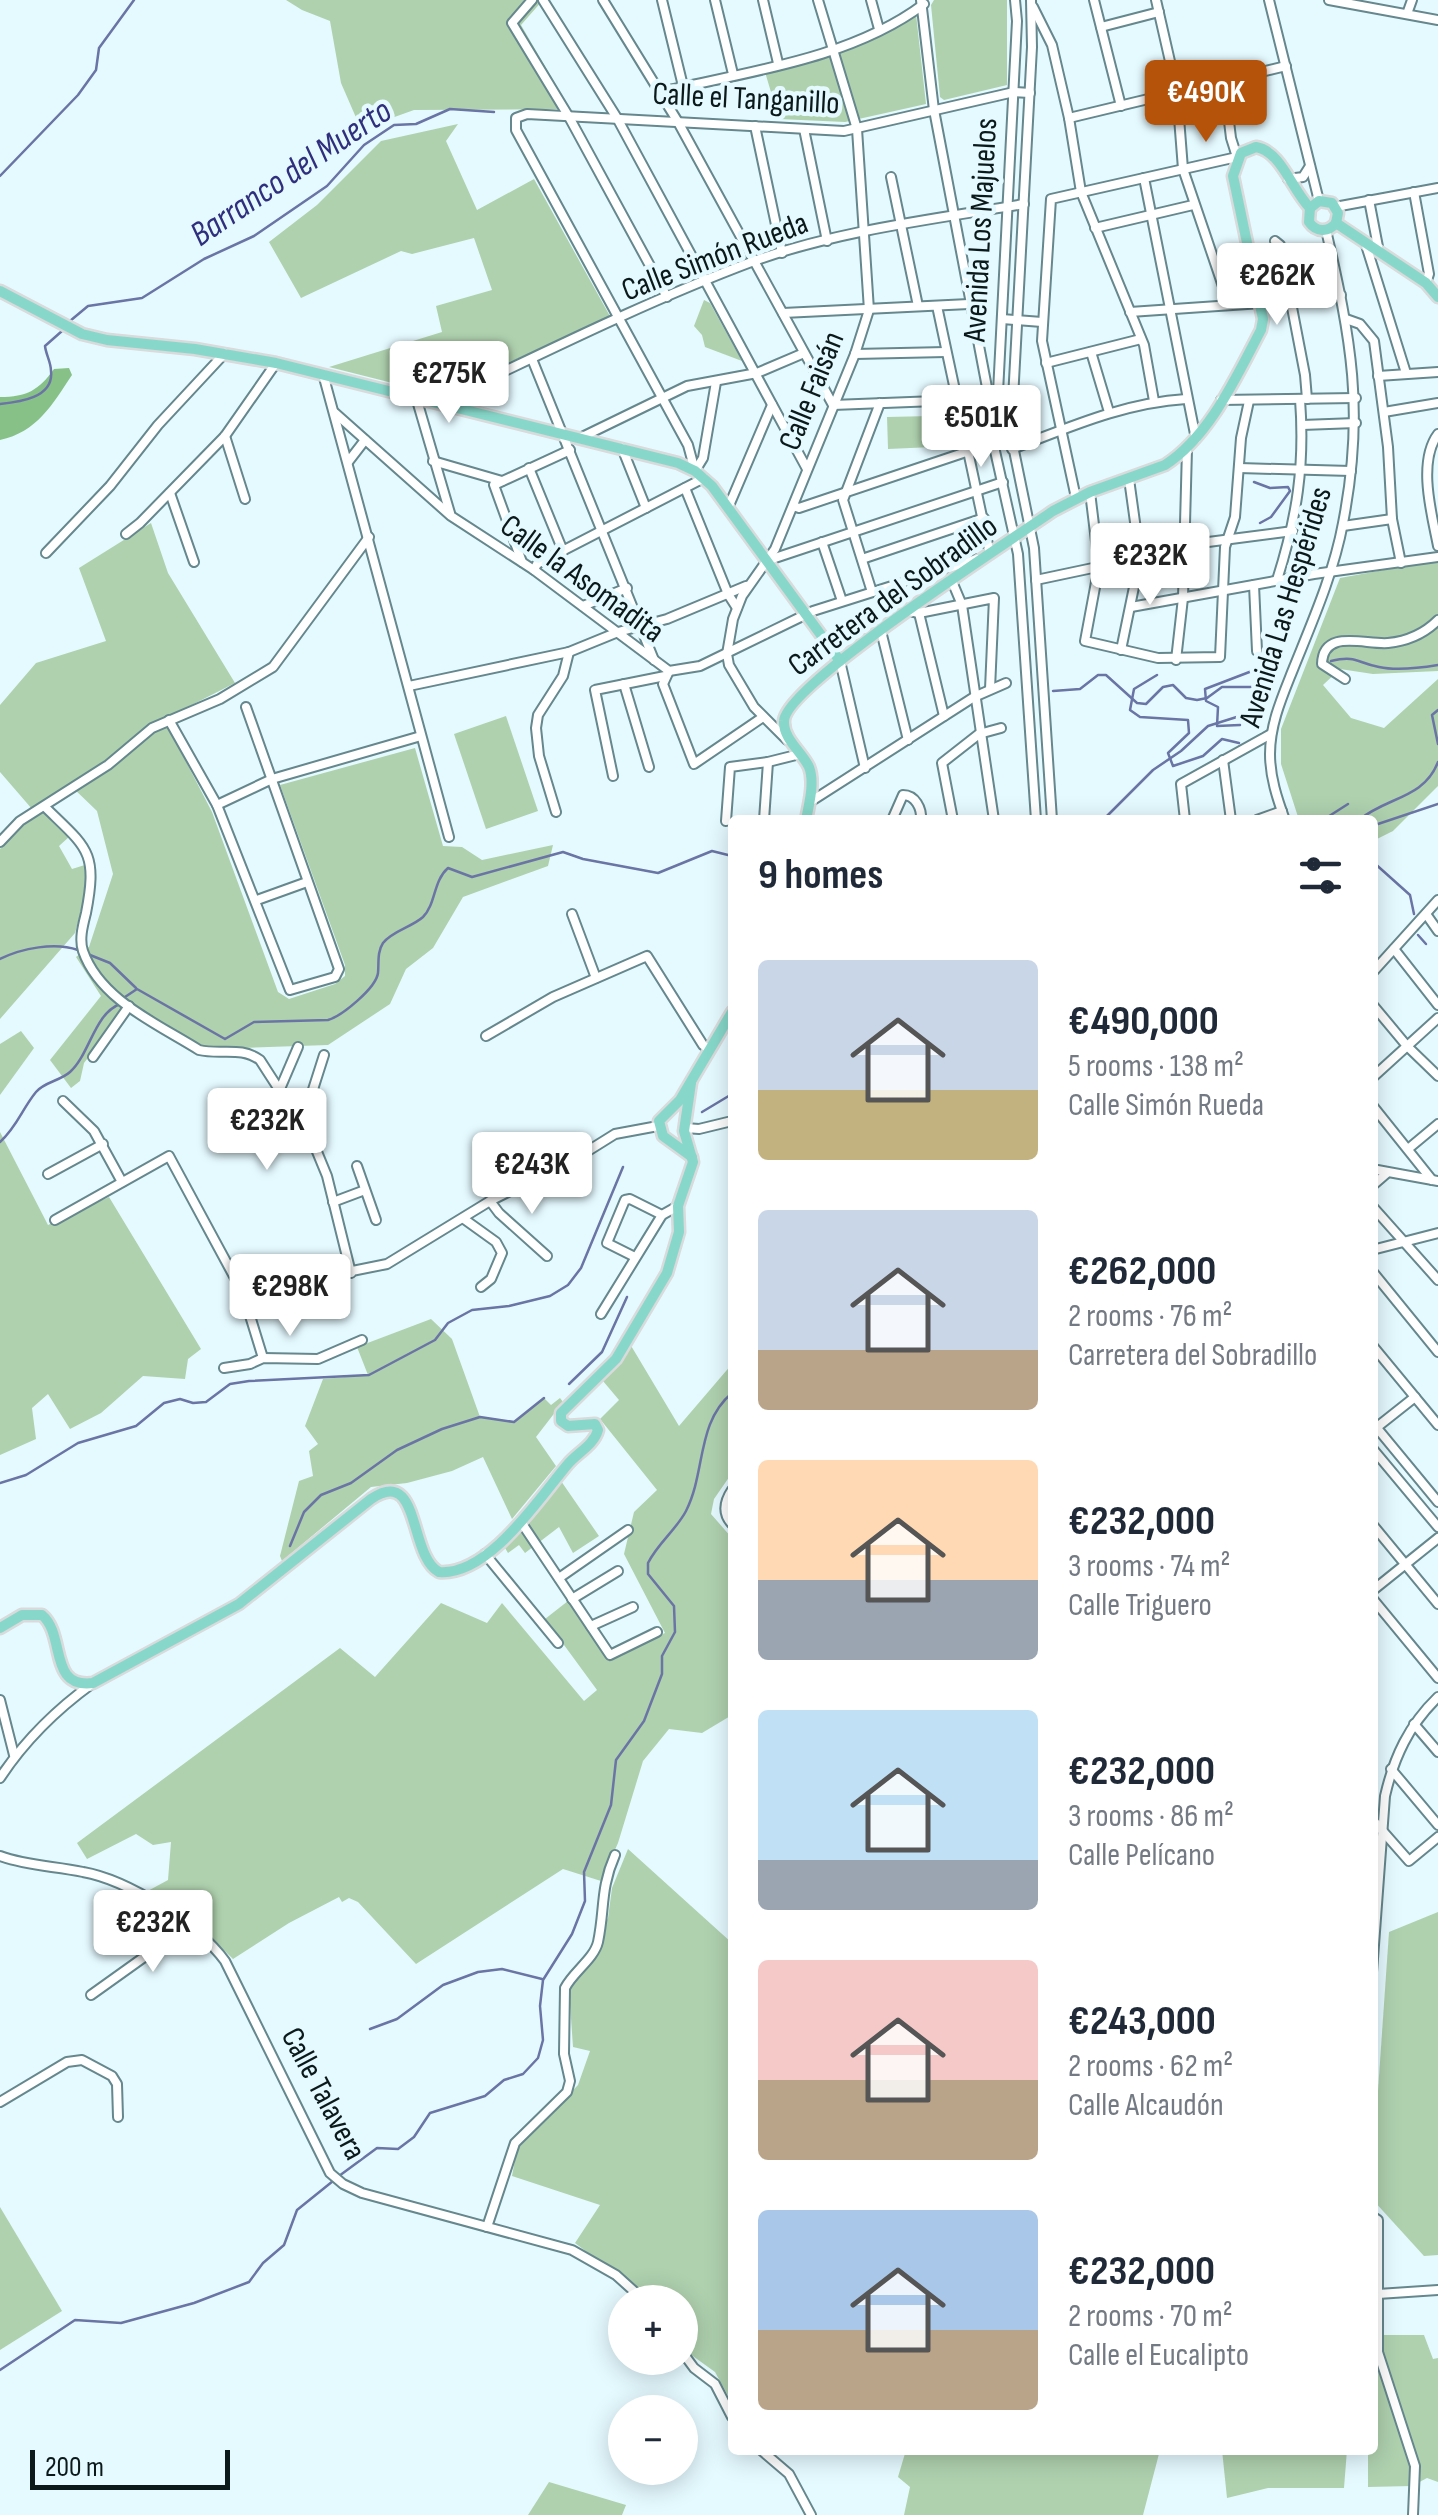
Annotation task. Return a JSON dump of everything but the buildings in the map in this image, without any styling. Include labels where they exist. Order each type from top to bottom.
[{"type":"main road","points":[[1238,157],[1251,147],[1264,148],[1274,156],[1288,180],[1315,205]]},
{"type":"main road","name":"Carretera del Sobradillo","points":[[791,742],[784,721],[787,709],[811,682],[1076,498],[1165,466],[1196,438],[1264,319],[1234,176],[1238,157]]},
{"type":"main road","points":[[1331,226],[1335,207],[1326,201],[1315,205],[1308,215],[1312,226],[1331,226],[1365,242],[1426,283],[1438,297]]},
{"type":"main road","points":[[0,291],[82,334],[276,363],[678,462],[700,475],[728,508],[840,661]]},
{"type":"main road","points":[[791,742],[811,772],[807,815]]},
{"type":"main road","points":[[692,1158],[663,1136],[658,1126],[661,1117],[691,1083],[728,1019]]},
{"type":"main road","points":[[670,1139],[679,1136],[685,1126],[691,1083]]},
{"type":"main road","points":[[0,1628],[22,1615],[42,1615],[52,1626],[63,1672],[78,1683],[93,1684],[230,1610],[378,1494],[396,1494],[410,1504],[422,1554],[432,1568],[445,1573],[456,1571],[504,1542],[570,1462],[596,1438],[598,1430],[594,1424],[568,1426],[561,1421],[561,1413],[616,1359],[653,1300],[678,1242],[678,1206],[692,1158],[678,1112],[669,1112]]},
{"type":"street","points":[[532,0],[512,23],[569,117],[667,298]]},
{"type":"street","points":[[543,0],[617,118],[808,469]]},
{"type":"street","points":[[603,0],[678,122],[833,405],[1013,398]]},
{"type":"street","points":[[662,0],[683,86]]},
{"type":"street","points":[[715,0],[734,74]]},
{"type":"street","points":[[764,0],[778,63]]},
{"type":"street","name":"Calle Faisán","points":[[727,654],[737,608],[766,562],[793,506],[870,310],[857,128],[818,0]]},
{"type":"street","points":[[871,0],[878,30]]},
{"type":"street","name":"Avenida Los Majuelos","points":[[1015,0],[1002,320],[993,397],[996,451],[1016,537],[1036,815]]},
{"type":"street","points":[[1094,0],[1120,106]]},
{"type":"street","points":[[1156,0],[1177,92],[1183,170],[1229,304]]},
{"type":"street","points":[[1269,0],[1310,166],[1315,205]]},
{"type":"street","points":[[1329,0],[1438,20]]},
{"type":"street","points":[[1406,14],[1412,0]]},
{"type":"street","points":[[660,92],[831,50],[878,30],[923,2],[934,110],[952,217],[980,356],[993,397]]},
{"type":"street","points":[[1032,3],[1052,45],[1081,192],[1142,339],[1154,401]]},
{"type":"street","name":"Avenida Los Majuelos","points":[[1032,3],[1012,449],[1031,527],[1052,815]]},
{"type":"street","points":[[1101,27],[1159,12]]},
{"type":"street","points":[[1069,118],[1286,66]]},
{"type":"street","points":[[1076,498],[1046,363],[1042,322],[1051,199],[1238,157],[1231,138],[1224,80]]},
{"type":"street","name":"Calle el Tanganillo","points":[[620,319],[516,130],[516,118],[526,114],[804,129],[857,128],[1014,92],[1030,92]]},
{"type":"street","points":[[754,126],[782,253]]},
{"type":"street","points":[[804,129],[828,241]]},
{"type":"street","points":[[1288,180],[1303,177],[1310,166]]},
{"type":"street","points":[[892,177],[918,306]]},
{"type":"street","points":[[1144,178],[1196,438]]},
{"type":"street","points":[[1335,207],[1438,188]]},
{"type":"street","points":[[1414,192],[1430,274],[1426,283]]},
{"type":"street","points":[[1369,200],[1378,252]]},
{"type":"street","name":"Calle Simón Rueda","points":[[439,403],[754,261],[864,232],[1024,204]]},
{"type":"street","points":[[1096,228],[1193,205]]},
{"type":"street","name":"Avenida Las Hespérides","points":[[1284,815],[1271,774],[1271,734],[1343,526],[1356,423],[1346,319],[1331,226]]},
{"type":"street","points":[[1275,241],[1280,245],[1291,298],[1304,399],[1302,470],[1293,531],[1277,580]]},
{"type":"street","points":[[1365,242],[1406,373]]},
{"type":"street","points":[[1426,283],[1438,278]]},
{"type":"street","points":[[1291,298],[1341,295]]},
{"type":"street","points":[[1130,312],[1262,302]]},
{"type":"street","points":[[783,313],[969,304]]},
{"type":"street","points":[[937,306],[992,554]]},
{"type":"street","points":[[620,319],[688,444],[700,475]]},
{"type":"street","points":[[1346,319],[1360,324],[1374,342],[1392,518],[1401,563]]},
{"type":"street","points":[[1002,320],[1042,322]]},
{"type":"street","points":[[1046,363],[1142,339]]},
{"type":"street","points":[[580,438],[687,386],[757,373],[804,352]]},
{"type":"street","points":[[854,354],[946,352]]},
{"type":"street","points":[[980,356],[999,352]]},
{"type":"street","points":[[1092,352],[1109,412]]},
{"type":"street","points":[[46,553],[110,486],[158,425],[225,353]]},
{"type":"street","points":[[532,359],[655,662]]},
{"type":"street","points":[[126,534],[225,436],[276,363]]},
{"type":"street","points":[[1378,376],[1438,372]]},
{"type":"street","points":[[323,374],[449,838]]},
{"type":"street","points":[[534,570],[537,564],[685,488],[700,475],[716,382]]},
{"type":"street","points":[[416,397],[452,516]]},
{"type":"street","points":[[1221,400],[1356,398]]},
{"type":"street","points":[[1012,449],[1109,412],[1154,401],[1186,399]]},
{"type":"street","points":[[1090,492],[1099,566],[1085,641],[1176,660],[1220,657],[1227,540],[1235,517],[1249,401]]},
{"type":"street","points":[[1384,412],[1438,402]]},
{"type":"street","points":[[872,592],[843,500],[880,403]]},
{"type":"street","points":[[728,508],[772,405]]},
{"type":"street","name":"Calle la Asomadita","points":[[335,413],[452,516],[583,606],[667,674],[727,654],[842,601],[992,554]]},
{"type":"street","points":[[1302,425],[1356,423]]},
{"type":"street","points":[[1438,434],[1428,459],[1438,546]]},
{"type":"street","points":[[225,436],[245,499]]},
{"type":"street","points":[[348,462],[365,440]]},
{"type":"street","points":[[622,448],[646,508]]},
{"type":"street","points":[[1176,660],[1183,598],[1187,449]]},
{"type":"street","points":[[433,461],[498,483],[570,450]]},
{"type":"street","points":[[793,506],[799,508],[968,451]]},
{"type":"street","points":[[529,468],[563,551]]},
{"type":"street","points":[[1239,468],[1351,471]]},
{"type":"street","points":[[1120,650],[1140,558],[1129,478]]},
{"type":"street","points":[[766,562],[1003,482]]},
{"type":"street","points":[[498,483],[522,562]]},
{"type":"street","points":[[685,488],[737,608]]},
{"type":"street","points":[[170,493],[194,562]]},
{"type":"street","points":[[862,559],[984,518]]},
{"type":"street","points":[[1343,526],[1392,518]]},
{"type":"street","points":[[1185,545],[1293,531]]},
{"type":"street","points":[[0,842],[20,821],[108,766],[152,728],[220,700],[274,667],[369,537]]},
{"type":"street","points":[[822,542],[842,601]]},
{"type":"street","points":[[1131,607],[1438,556]]},
{"type":"street","points":[[1036,580],[1140,558]]},
{"type":"street","points":[[946,568],[962,604],[993,815]]},
{"type":"street","points":[[409,686],[569,652],[618,632],[642,628],[750,584]]},
{"type":"street","points":[[1254,585],[1258,651]]},
{"type":"street","points":[[583,606],[626,588]]},
{"type":"street","points":[[944,716],[914,612],[994,598],[990,690]]},
{"type":"street","points":[[1344,679],[1322,664],[1328,645],[1348,640],[1386,643],[1410,639],[1438,620]]},
{"type":"street","points":[[881,631],[908,740]]},
{"type":"street","points":[[556,812],[539,756],[536,728],[538,715],[563,676],[569,652]]},
{"type":"street","points":[[727,654],[729,665],[762,717],[791,742]]},
{"type":"street","points":[[840,661],[865,768]]},
{"type":"street","points":[[667,674],[663,684],[694,764],[762,717]]},
{"type":"street","points":[[613,776],[595,690],[667,674]]},
{"type":"street","points":[[810,802],[944,716],[1006,683]]},
{"type":"street","points":[[624,684],[649,767]]},
{"type":"street","points":[[169,720],[217,805],[290,990],[335,977],[339,969],[246,708]]},
{"type":"street","points":[[952,815],[942,763],[979,734],[1001,728]]},
{"type":"street","points":[[1184,815],[1180,784],[1271,734]]},
{"type":"street","points":[[217,805],[272,779],[421,736]]},
{"type":"street","points":[[726,821],[730,767],[800,754]]},
{"type":"street","points":[[1223,760],[1231,815]]},
{"type":"street","points":[[764,815],[768,762]]},
{"type":"street","points":[[894,815],[902,794],[910,795],[916,802],[919,815]]},
{"type":"street","points":[[44,806],[76,838],[92,863],[81,936],[83,952],[108,992],[199,1050],[247,1051],[260,1060],[302,1124],[327,1176],[351,1273]]},
{"type":"street","points":[[257,900],[307,882]]},
{"type":"street","points":[[1378,967],[1438,900]]},
{"type":"street","points":[[572,914],[596,978]]},
{"type":"street","points":[[1426,914],[1438,931]]},
{"type":"street","points":[[1394,950],[1438,1004]]},
{"type":"street","points":[[486,1036],[553,997],[647,956],[703,1045],[710,1050]]},
{"type":"street","points":[[94,1056],[129,1006]]},
{"type":"street","points":[[1378,1011],[1438,1076]]},
{"type":"street","points":[[1378,1073],[1438,1018]]},
{"type":"street","points":[[280,1089],[298,1047]]},
{"type":"street","points":[[255,1124],[266,1154],[302,1124],[324,1055]]},
{"type":"street","points":[[63,1101],[103,1144],[122,1182]]},
{"type":"street","points":[[1378,1113],[1435,1180]]},
{"type":"street","points":[[685,1126],[699,1129],[728,1122]]},
{"type":"street","points":[[1408,1149],[1438,1124]]},
{"type":"street","points":[[243,1293],[387,1264],[490,1201],[575,1159],[615,1134],[658,1126]]},
{"type":"street","points":[[48,1174],[103,1144]]},
{"type":"street","points":[[55,1220],[169,1156],[243,1293],[262,1358]]},
{"type":"street","points":[[357,1166],[376,1220]]},
{"type":"street","points":[[1378,1171],[1435,1180]]},
{"type":"street","points":[[1378,1181],[1387,1173]]},
{"type":"street","points":[[333,1202],[366,1190]]},
{"type":"street","points":[[636,1257],[607,1243],[625,1200],[662,1215]]},
{"type":"street","points":[[490,1201],[498,1213],[548,1256]]},
{"type":"street","points":[[601,1314],[662,1215],[678,1206]]},
{"type":"street","points":[[1378,1212],[1438,1280]]},
{"type":"street","points":[[464,1219],[496,1242],[502,1253],[492,1279],[481,1287]]},
{"type":"street","points":[[1378,1248],[1438,1233]]},
{"type":"street","points":[[1378,1279],[1438,1352]]},
{"type":"street","points":[[224,1368],[262,1358],[318,1359],[362,1340]]},
{"type":"street","points":[[1378,1352],[1438,1424]]},
{"type":"street","points":[[1378,1424],[1415,1397]]},
{"type":"street","points":[[1378,1432],[1438,1502]]},
{"type":"street","points":[[1378,1455],[1438,1527]]},
{"type":"street","points":[[521,1522],[610,1655],[658,1632]]},
{"type":"street","points":[[559,1578],[628,1530]]},
{"type":"street","points":[[1378,1531],[1438,1604]]},
{"type":"street","points":[[1378,1589],[1438,1538]]},
{"type":"street","points":[[485,1554],[558,1643]]},
{"type":"street","points":[[572,1598],[618,1571]]},
{"type":"street","points":[[1378,1602],[1438,1678]]},
{"type":"street","points":[[590,1626],[633,1607]]},
{"type":"street","points":[[0,1778],[14,1756],[66,1703],[93,1684]]},
{"type":"street","points":[[1378,1866],[1392,1769],[1414,1724],[1438,1697]]},
{"type":"street","points":[[0,1700],[14,1756]]},
{"type":"street","points":[[1414,1724],[1438,1752]]},
{"type":"street","points":[[1392,1769],[1438,1825]]},
{"type":"street","points":[[1378,1826],[1409,1861],[1438,1837]]},
{"type":"street","points":[[487,2227],[515,2144],[567,2092],[570,2081],[564,2054],[565,1988],[598,1946],[604,1880],[615,1855]]},
{"type":"street","name":"Calle Talavera","points":[[0,1856],[20,1864],[86,1872],[114,1881],[188,1925],[212,1944],[336,2178],[362,2194],[572,2250],[627,2285]]},
{"type":"street","points":[[91,1994],[188,1925]]},
{"type":"street","points":[[0,2102],[67,2062],[82,2060],[112,2076],[117,2084],[118,2117]]},
{"type":"street","points":[[1413,2515],[1415,2466],[1378,2352],[1378,2294],[1438,2290]]},
{"type":"street","points":[[698,2371],[714,2384],[728,2410]]},
{"type":"street","points":[[767,2455],[789,2474],[811,2515]]},
{"type":"green space","points":[[286,0],[543,0],[521,25],[570,109],[414,110],[361,129],[341,83],[330,21]]},
{"type":"green space","points":[[934,0],[1007,0],[1007,85],[944,100],[940,97],[931,5]]},
{"type":"green space","points":[[916,14],[926,104],[845,122],[779,119],[765,72],[824,57]]},
{"type":"green space","points":[[458,124],[446,141],[477,210],[534,179],[611,318],[436,394],[329,367],[442,332],[436,306],[492,290],[474,238],[412,254],[401,251],[301,298],[269,242],[317,205],[381,141]]},
{"type":"green space","points":[[704,300],[710,303],[742,361],[705,347],[694,326]]},
{"type":"green space","points":[[69,368],[72,375],[42,416],[24,431],[0,440],[0,397],[25,394],[54,369]]},
{"type":"green space","points":[[932,416],[933,447],[888,449],[887,417]]},
{"type":"green space","points":[[151,523],[168,573],[235,683],[164,719],[212,812],[278,992],[289,999],[335,984],[345,976],[345,965],[280,785],[415,748],[443,846],[462,847],[482,860],[553,845],[548,866],[463,897],[433,948],[406,969],[390,1004],[328,1045],[208,1049],[129,1004],[84,1063],[80,1081],[71,1088],[50,1060],[101,996],[76,957],[89,947],[113,874],[97,811],[71,786],[32,809],[0,772],[0,705],[36,663],[106,641],[79,568]]},
{"type":"green space","points":[[1438,560],[1438,671],[1373,674],[1340,669],[1323,685],[1351,718],[1384,728],[1438,679],[1438,786],[1393,831],[1378,838],[1378,815],[1297,815],[1281,764],[1281,729],[1340,578]]},
{"type":"green space","points":[[506,716],[538,811],[486,829],[454,734]]},
{"type":"green space","points":[[42,812],[70,836],[59,846],[72,869],[88,864],[90,878],[75,933],[0,1019],[0,849],[18,829]]},
{"type":"green space","points":[[21,1031],[34,1048],[0,1095],[0,1044]]},
{"type":"green space","points":[[0,1132],[48,1225],[109,1197],[201,1349],[188,1359],[185,1379],[143,1376],[101,1413],[70,1429],[48,1394],[32,1408],[36,1439],[0,1455]]},
{"type":"green space","points":[[431,1319],[452,1339],[480,1417],[514,1422],[544,1398],[551,1405],[560,1398],[563,1402],[536,1437],[556,1466],[512,1519],[483,1457],[452,1471],[407,1483],[371,1487],[282,1561],[299,1481],[313,1476],[309,1451],[318,1444],[305,1426],[323,1379],[368,1375],[357,1347]]},
{"type":"green space","points":[[630,1344],[679,1426],[728,1369],[728,1479],[714,1499],[711,1514],[728,1533],[728,1717],[702,1733],[669,1729],[643,1761],[618,1843],[601,1881],[563,1869],[416,1964],[358,1902],[349,1898],[342,1902],[339,1897],[233,1959],[197,1924],[144,1893],[168,1880],[171,1842],[153,1845],[136,1834],[87,1859],[77,1843],[340,1648],[375,1677],[441,1603],[487,1623],[502,1603],[584,1701],[597,1690],[545,1619],[568,1601],[608,1658],[665,1633],[624,1554],[634,1512],[657,1490],[600,1419],[619,1400],[603,1381]]},
{"type":"green space","points":[[561,1481],[599,1536],[573,1553],[559,1527],[525,1553],[519,1545],[508,1553],[505,1548]]},
{"type":"green space","points":[[628,1849],[728,1939],[728,2396],[715,2372],[698,2360],[698,2285],[631,2285],[575,2243],[600,2205],[512,2176],[517,2149],[578,2085],[590,2051],[573,2047],[569,1990],[608,1918],[612,1888]]},
{"type":"green space","points":[[1438,1912],[1438,2255],[1424,2256],[1378,2205],[1378,2091],[1389,1932]]},
{"type":"green space","points":[[0,2207],[62,2311],[0,2350]]},
{"type":"green space","points":[[1378,2335],[1424,2335],[1433,2359],[1438,2358],[1438,2482],[1427,2478],[1412,2486],[1368,2487],[1368,2455],[1378,2455]]},
{"type":"green space","points":[[905,2455],[1159,2455],[1143,2515],[904,2515],[910,2487],[898,2477]]},
{"type":"green space","points":[[1223,2455],[1347,2455],[1344,2488],[1268,2488],[1227,2498]]},
{"type":"green space","points":[[549,2482],[626,2505],[622,2515],[528,2515]]},
{"type":"waterway","points":[[0,176],[78,95],[96,70],[99,48],[134,0]]},
{"type":"waterway","name":"Barranco del Muerto","points":[[70,321],[88,306],[142,298],[204,259],[254,236],[327,186],[364,145],[394,125],[416,124],[450,109],[494,112]]},
{"type":"waterway","name":"Barranco del Muerto","points":[[0,404],[34,397],[47,387],[51,371],[45,346],[62,331]]},
{"type":"waterway","points":[[1254,482],[1270,488],[1288,487],[1290,491],[1271,517],[1260,523]]},
{"type":"waterway","points":[[1331,661],[1352,659],[1393,669],[1438,665]]},
{"type":"waterway","points":[[1240,725],[1217,726],[1218,707],[1206,701],[1205,689],[1252,671]]},
{"type":"waterway","points":[[1053,691],[1080,689],[1098,675],[1106,675],[1137,703],[1146,704],[1163,687],[1173,685],[1186,698],[1197,700],[1222,687],[1262,687]]},
{"type":"waterway","points":[[1157,675],[1134,689],[1130,710],[1140,717],[1188,720],[1189,733],[1168,753],[1173,766],[1203,756],[1222,739],[1239,743]]},
{"type":"waterway","points":[[1108,815],[1153,770],[1208,726],[1243,715],[1260,690]]},
{"type":"waterway","points":[[1438,710],[1432,715],[1438,744]]},
{"type":"waterway","points":[[1366,815],[1414,791],[1432,774],[1438,762]]},
{"type":"waterway","points":[[1331,815],[1348,804]]},
{"type":"waterway","points":[[1378,824],[1438,804]]},
{"type":"waterway","points":[[125,997],[137,989],[225,1039],[254,1022],[328,1020],[371,986],[378,973],[383,943],[423,917],[448,868],[472,877],[563,852],[658,873],[712,851],[728,855]]},
{"type":"waterway","points":[[1378,866],[1410,895],[1414,914]]},
{"type":"waterway","points":[[1418,935],[1426,944]]},
{"type":"waterway","points":[[0,959],[39,947],[78,950]]},
{"type":"waterway","points":[[85,953],[110,963],[136,988]]},
{"type":"waterway","points":[[0,1142],[36,1092],[77,1064],[104,1016],[120,1004]]},
{"type":"waterway","points":[[702,1112],[728,1096]]},
{"type":"waterway","points":[[0,1483],[26,1475],[78,1443],[136,1426],[164,1403],[180,1399],[206,1402],[230,1384],[249,1381],[369,1375],[435,1340],[448,1323],[472,1310],[550,1296],[568,1285],[581,1268],[623,1167]]},
{"type":"waterway","points":[[569,1384],[602,1352],[627,1297]]},
{"type":"waterway","points":[[339,2176],[377,2148],[398,2149],[414,2137],[430,2113],[485,2096],[504,2080],[523,2074],[538,2058],[543,2040],[543,1980],[572,1934],[585,1901],[584,1872],[611,1805],[616,1760],[644,1721],[662,1674],[662,1656],[675,1632],[674,1606],[648,1574],[648,1563],[686,1511],[712,1419],[728,1397]]},
{"type":"waterway","points":[[290,1546],[304,1512],[321,1495],[351,1483],[397,1450],[480,1417],[514,1422],[544,1398]]},
{"type":"waterway","points":[[370,2029],[397,2019],[443,1985],[478,1972],[502,1969],[542,1979]]},
{"type":"waterway","points":[[0,2370],[75,2320],[121,2323],[194,2303],[249,2282],[284,2245],[297,2210],[333,2181]]}]
